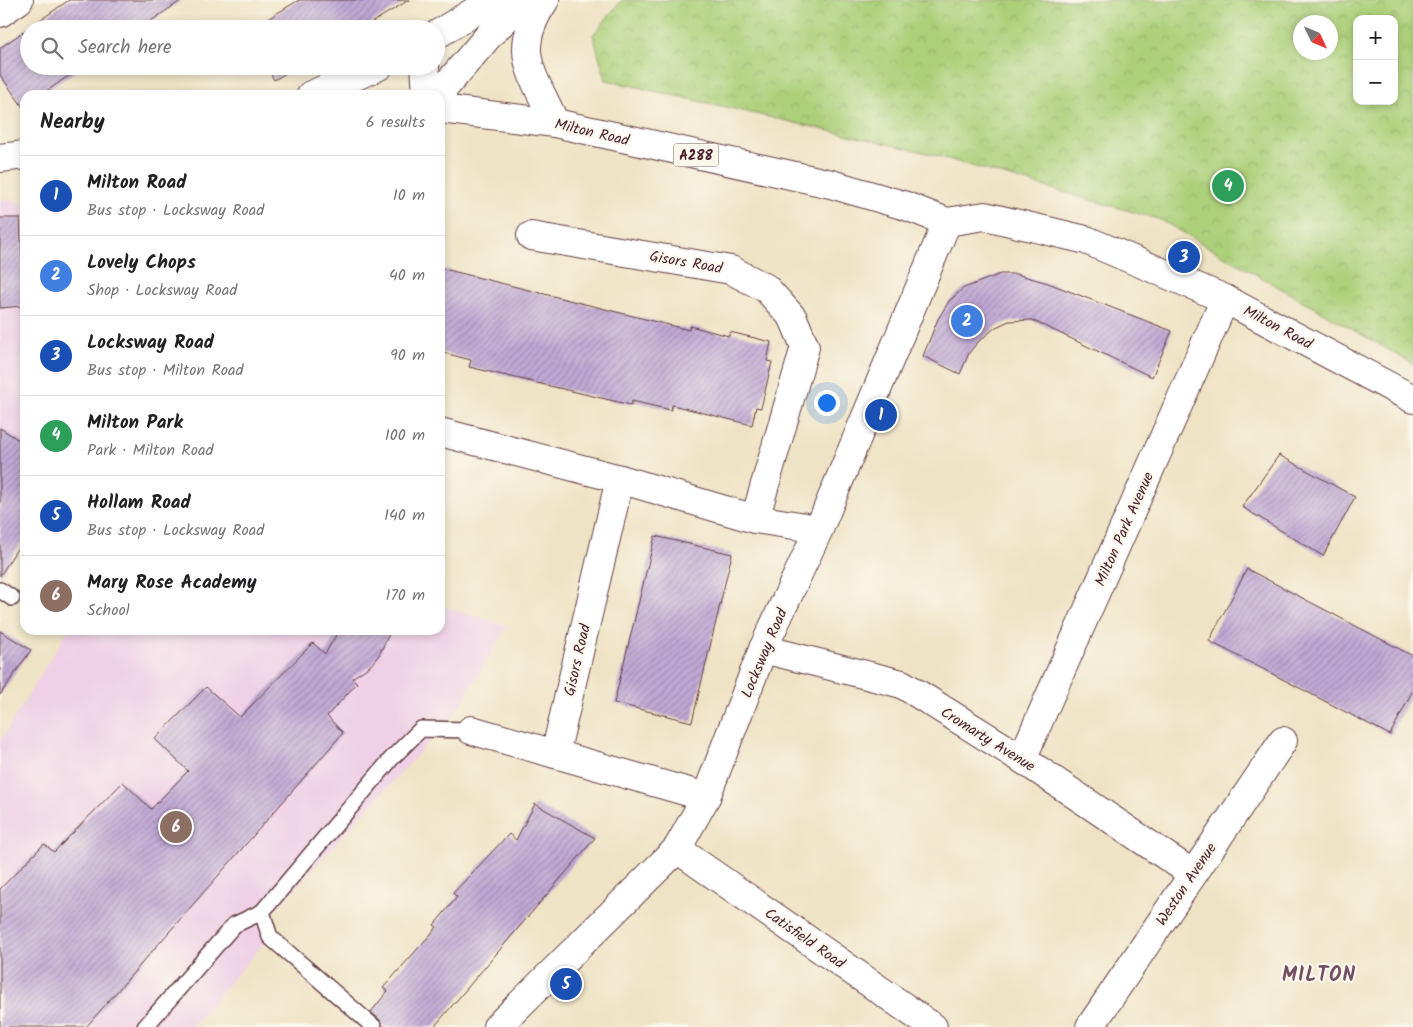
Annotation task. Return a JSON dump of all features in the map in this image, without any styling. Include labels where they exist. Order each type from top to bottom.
[{"type":"street","points":[[0,13],[19,0]]},
{"type":"street","points":[[445,29],[493,0]]},
{"type":"street","points":[[442,90],[490,33],[525,0]]},
{"type":"street","points":[[545,0],[528,34],[526,58],[556,123]]},
{"type":"street","points":[[323,90],[358,75]]},
{"type":"street","points":[[426,75],[427,90]]},
{"type":"street","name":"Milton Road","points":[[445,110],[556,123],[831,184],[906,206],[947,222],[985,216],[1086,240],[1225,299],[1413,399]]},
{"type":"street","points":[[0,158],[20,156]]},
{"type":"street","name":"Locksway Road","points":[[497,1027],[677,849],[706,797],[763,649],[819,529],[947,222]]},
{"type":"street","name":"Gisors Road","points":[[532,236],[731,270],[766,288],[793,318],[806,347],[755,519]]},
{"type":"street","name":"Milton Park Avenue","points":[[1022,759],[1225,299]]},
{"type":"street","points":[[445,433],[620,479],[755,519],[819,529]]},
{"type":"street","name":"Gisors Road","points":[[555,754],[620,479]]},
{"type":"street","name":"Cromarty Avenue","points":[[763,649],[902,684],[1022,759],[1193,874]]},
{"type":"street","points":[[471,730],[706,797]]},
{"type":"street","name":"Weston Avenue","points":[[1090,1027],[1283,741]]},
{"type":"street","name":"Catisfield Road","points":[[677,849],[933,1027]]},
{"type":"lane","points":[[145,1027],[234,925],[262,912],[392,758],[421,729],[471,730]]},
{"type":"lane","points":[[262,912],[270,937],[374,1027]]},
{"type":"shaded area","points":[[8,199],[20,203],[20,487],[0,521],[0,200]]},
{"type":"shaded area","points":[[445,607],[507,626],[453,716],[272,913],[263,945],[190,1027],[0,1027],[0,741],[65,635],[445,635]]},
{"type":"green space","points":[[622,0],[1413,0],[1413,364],[1161,220],[923,152],[606,80],[593,35]]},
{"type":"building","points":[[69,0],[182,0],[152,20],[40,20]]},
{"type":"building","points":[[299,0],[409,0],[376,20],[266,20]]},
{"type":"building","points":[[20,34],[20,75],[70,75],[48,90],[20,90],[20,103],[0,75],[0,48]]},
{"type":"building","points":[[271,75],[283,75],[274,80]]},
{"type":"building","points":[[0,218],[20,218],[20,306],[0,308]]},
{"type":"building","points":[[445,269],[689,330],[690,326],[729,336],[730,332],[771,342],[767,361],[772,362],[761,408],[756,407],[752,425],[672,405],[671,410],[632,401],[631,405],[469,367],[471,360],[445,353]]},
{"type":"building","points":[[1000,274],[1016,274],[1048,283],[1172,331],[1152,377],[1032,320],[1009,321],[996,327],[978,342],[969,353],[960,374],[923,356],[938,319],[949,301],[964,288]]},
{"type":"building","points":[[0,428],[20,441],[20,544],[0,576]]},
{"type":"building","points":[[1279,455],[1355,497],[1323,556],[1242,507]]},
{"type":"building","points":[[655,536],[732,554],[692,722],[614,703]]},
{"type":"building","points":[[1247,569],[1413,656],[1413,690],[1390,735],[1209,641]]},
{"type":"building","points":[[0,631],[31,650],[0,695]]},
{"type":"building","points":[[336,635],[389,635],[379,655],[370,666],[352,678],[357,683],[327,716],[343,733],[86,1027],[0,1027],[0,889],[44,844],[54,852],[123,782],[151,809],[188,771],[155,739],[206,687],[240,717],[313,643],[325,654]]},
{"type":"building","points":[[535,804],[595,838],[434,1027],[383,1027],[380,1020],[371,1012],[388,991],[383,988],[437,927],[434,925],[457,897],[453,893],[509,834],[516,840]]},
{"type":"place","name":"Milton Park","points":[[1228,186]]},
{"type":"place","name":"Locksway Road","points":[[1184,257]]},
{"type":"place","name":"Lovely Chops","points":[[967,321]]},
{"type":"place","name":"Milton Road","points":[[881,415]]},
{"type":"place","name":"Mary Rose Academy","points":[[176,827]]},
{"type":"place","name":"Hollam Road","points":[[566,984]]},
{"type":"district","name":"MILTON","points":[[1319,974]]}]
